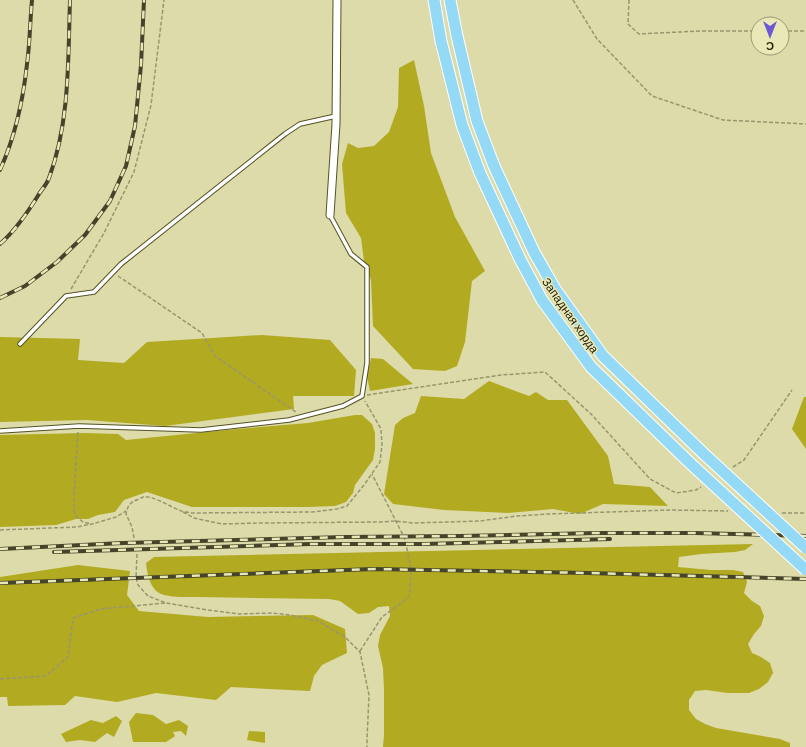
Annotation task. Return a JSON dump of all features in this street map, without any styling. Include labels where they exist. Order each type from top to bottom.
[{"type":"highway","name":"Западная хорда","points":[[434,0],[441,41],[462,125],[480,173],[520,260],[542,300],[591,367],[690,464],[806,570]]},
{"type":"highway","name":"Западная хорда","points":[[450,0],[477,121],[494,166],[534,252],[555,289],[603,356],[702,453],[806,548]]},
{"type":"street","points":[[330,214],[336,116],[337,0]]},
{"type":"lane","points":[[20,344],[66,296],[94,292],[121,264],[285,134],[300,124],[336,116]]},
{"type":"lane","points":[[0,431],[79,426],[201,430],[289,420],[343,406],[362,396],[367,363],[367,266],[351,254],[330,214]]},
{"type":"path","points":[[66,296],[104,233],[134,172],[151,105],[164,0]]},
{"type":"path","points":[[573,0],[597,39],[652,96],[722,120],[806,124]]},
{"type":"path","points":[[629,0],[628,24],[639,34],[700,31],[750,31]]},
{"type":"path","points":[[790,31],[806,31]]},
{"type":"path","points":[[113,273],[202,333],[215,356],[303,416]]},
{"type":"path","points":[[181,511],[192,513],[312,512],[337,510],[347,506],[380,462],[382,445],[381,429],[362,396],[501,376],[545,372],[591,414],[650,479],[676,493],[696,490],[702,486]]},
{"type":"path","points":[[732,467],[744,460],[792,390]]},
{"type":"path","points":[[79,426],[74,512],[83,522],[92,524]]},
{"type":"path","points":[[360,652],[382,617],[408,598],[410,591],[411,569],[404,537],[372,474]]},
{"type":"path","points":[[0,530],[92,524],[116,517],[126,512],[128,507],[144,497],[165,503],[194,518],[222,524],[395,521],[413,523],[480,521],[517,516],[556,514],[671,510],[728,512]]},
{"type":"path","points":[[126,512],[134,531],[134,538]]},
{"type":"path","points":[[776,513],[806,514]]},
{"type":"path","points":[[137,554],[136,578],[138,585],[148,596],[166,603],[208,610],[239,614],[272,613],[290,615],[318,621],[345,637],[360,652],[369,695],[368,747]]},
{"type":"path","points":[[0,679],[46,676],[68,657],[73,618],[101,609],[166,603]]},
{"type":"shaded area","points":[[414,60],[424,106],[431,153],[455,217],[485,271],[472,281],[465,342],[457,366],[445,371],[413,369],[373,326],[371,280],[364,261],[361,238],[346,213],[342,164],[348,143],[358,148],[374,146],[389,132],[398,107],[399,68]]},
{"type":"shaded area","points":[[262,335],[330,340],[356,370],[354,396],[293,396],[294,409],[165,426],[87,420],[0,422],[0,337],[80,339],[78,360],[124,363],[147,342]]},
{"type":"shaded area","points":[[371,358],[383,359],[413,384],[370,391],[367,377]]},
{"type":"shaded area","points":[[489,381],[529,396],[536,392],[548,400],[567,400],[608,456],[614,484],[650,487],[668,506],[603,504],[580,514],[553,509],[508,513],[444,510],[393,504],[384,494],[395,425],[403,418],[415,413],[421,396],[464,399]]},
{"type":"shaded area","points":[[804,397],[806,397],[806,449],[792,429]]},
{"type":"shaded area","points":[[362,415],[372,424],[375,433],[373,460],[355,485],[353,493],[346,502],[335,506],[192,507],[147,492],[124,500],[115,512],[98,515],[88,519],[76,519],[56,525],[0,527],[0,435],[84,433],[118,434],[126,440],[308,423]]},
{"type":"shaded area","points":[[753,544],[745,550],[735,552],[679,557],[678,567],[733,570],[743,572],[747,582],[744,593],[760,606],[764,616],[761,626],[748,644],[752,653],[770,663],[773,673],[768,682],[759,689],[749,693],[728,693],[706,690],[695,691],[689,700],[689,710],[696,719],[705,724],[716,728],[780,739],[790,743],[790,747],[383,747],[383,668],[378,646],[380,635],[390,616],[389,606],[378,607],[369,613],[358,614],[340,601],[329,599],[168,596],[159,593],[153,588],[148,576],[146,563],[154,557]]},
{"type":"shaded area","points":[[78,565],[130,571],[127,595],[139,611],[208,617],[313,615],[345,629],[347,653],[322,665],[314,676],[310,691],[231,687],[216,700],[156,693],[117,702],[75,696],[65,705],[8,706],[7,697],[0,697],[0,577]]},
{"type":"shaded area","points":[[136,713],[153,715],[166,724],[179,720],[188,726],[186,736],[181,731],[173,732],[175,736],[166,742],[133,742],[129,722]]},
{"type":"shaded area","points":[[116,716],[122,721],[114,737],[107,733],[95,742],[80,740],[66,742],[61,734],[91,720],[103,723]]},
{"type":"shaded area","points":[[249,731],[265,732],[265,743],[247,740]]},
{"type":"railway","points":[[0,170],[10,145],[21,105],[28,56],[32,0]]},
{"type":"railway","points":[[0,244],[21,220],[46,184],[56,157],[61,135],[67,90],[70,0]]},
{"type":"railway","points":[[0,298],[25,286],[57,262],[85,235],[110,201],[126,166],[135,126],[141,65],[144,0]]},
{"type":"railway","points":[[0,549],[123,543],[345,537],[596,533],[695,533],[806,536]]},
{"type":"railway","points":[[54,552],[310,544],[424,544],[610,539]]},
{"type":"railway","points":[[0,583],[374,569],[806,579]]}]
